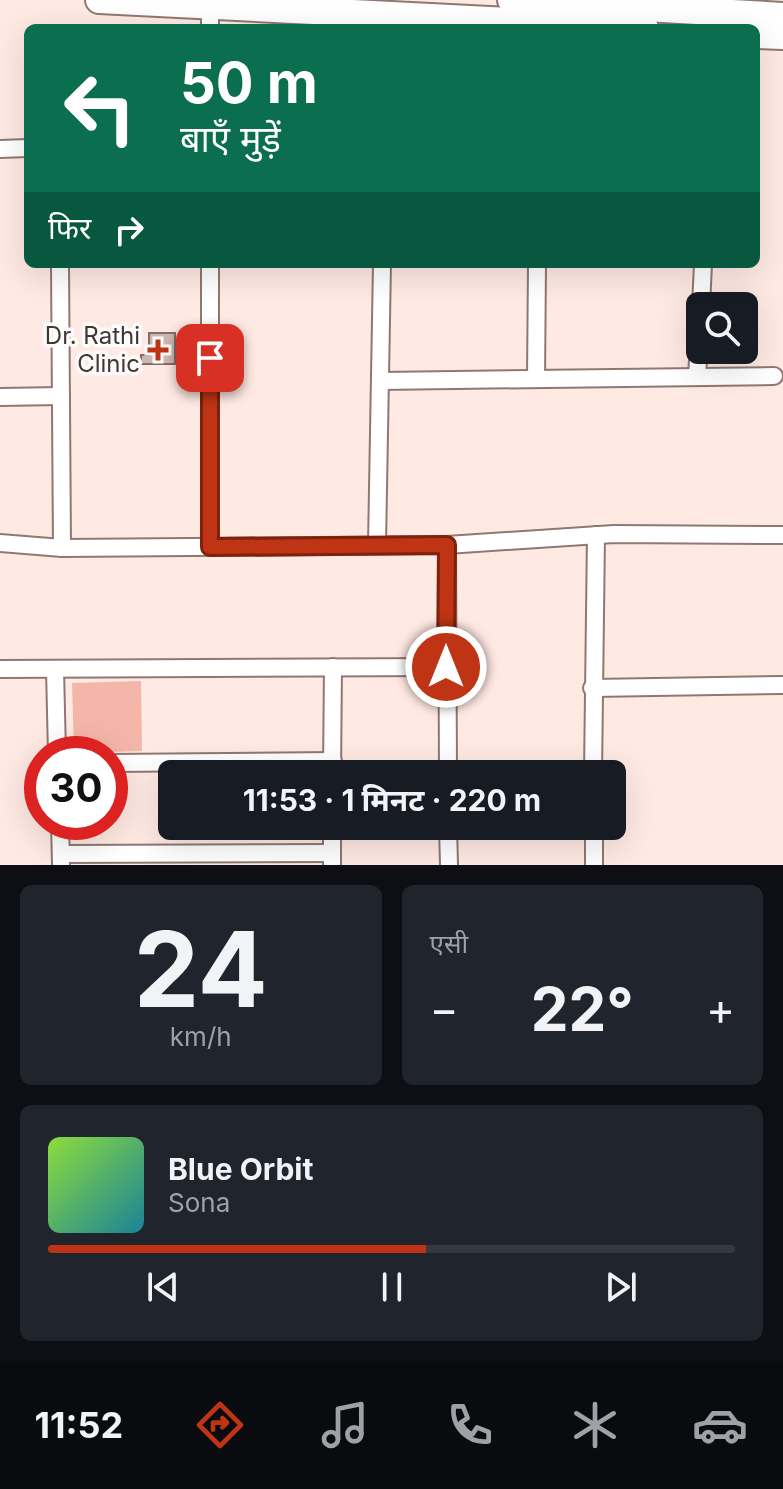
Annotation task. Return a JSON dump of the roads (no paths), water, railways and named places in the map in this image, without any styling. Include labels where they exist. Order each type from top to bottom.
[{"type":"highway","points":[[99,0],[210,11],[243,3],[581,24]]},
{"type":"highway","points":[[511,0],[734,7],[783,16]]},
{"type":"highway","points":[[760,35],[783,36]]},
{"type":"street","points":[[0,149],[24,148]]},
{"type":"street","points":[[60,268],[62,548]]},
{"type":"street","points":[[210,268],[210,547]]},
{"type":"street","points":[[377,545],[382,268]]},
{"type":"street","points":[[536,379],[537,268]]},
{"type":"street","points":[[702,292],[703,268]]},
{"type":"street","points":[[697,377],[698,364]]},
{"type":"street","points":[[380,381],[774,376]]},
{"type":"street","points":[[0,397],[61,396]]},
{"type":"street","points":[[0,543],[62,548],[447,545],[596,535],[783,535]]},
{"type":"street","points":[[593,760],[596,535]]},
{"type":"street","points":[[447,545],[448,760]]},
{"type":"street","points":[[332,760],[333,667]]},
{"type":"street","points":[[0,669],[446,667]]},
{"type":"street","points":[[55,669],[57,736]]},
{"type":"street","points":[[592,688],[783,685]]},
{"type":"street","points":[[128,763],[158,764]]},
{"type":"street","points":[[60,840],[61,860],[332,859]]},
{"type":"street","points":[[448,840],[449,865]]},
{"type":"street","points":[[594,840],[594,865]]},
{"type":"place","name":"Dr. Rathi Clinic","points":[[158,350]]}]
